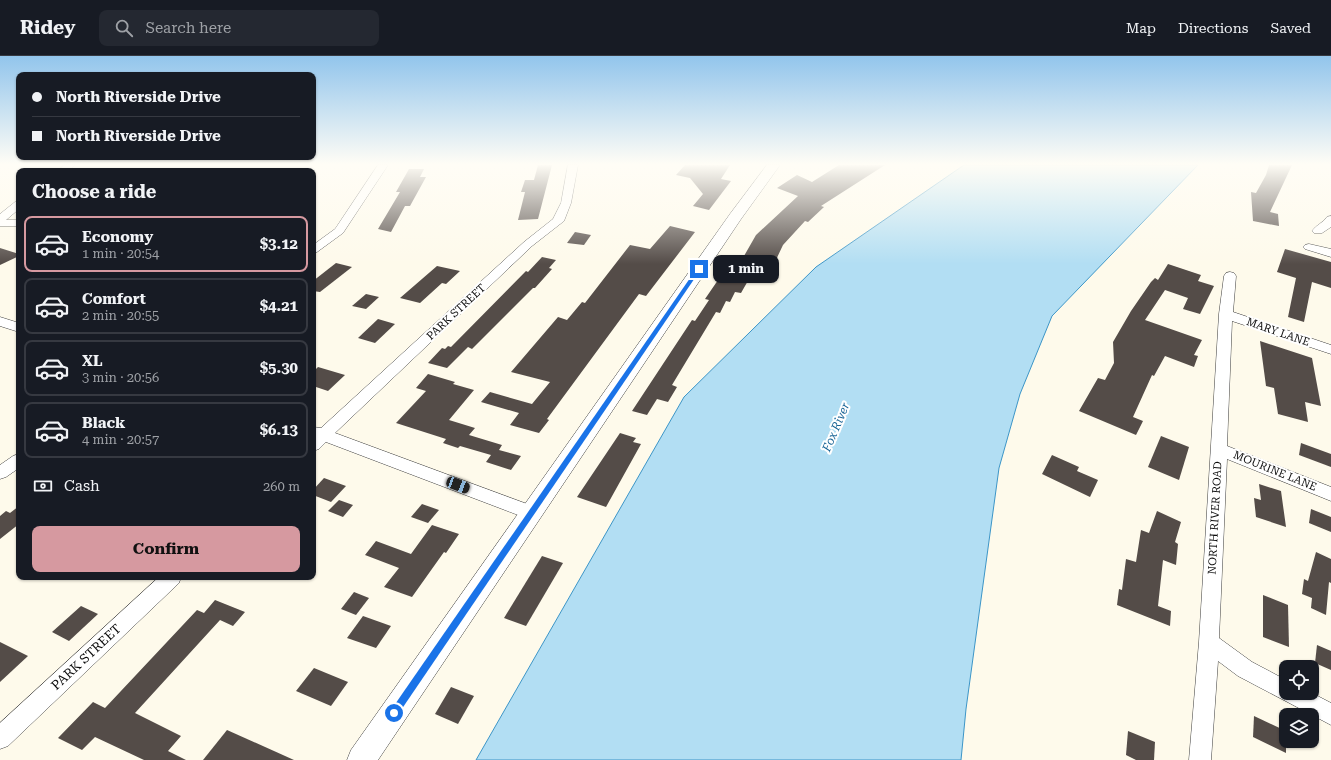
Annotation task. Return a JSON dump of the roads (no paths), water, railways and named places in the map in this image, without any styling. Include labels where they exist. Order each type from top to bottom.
[{"type":"street","points":[[316,248],[339,231],[361,198]]},
{"type":"street","name":"PARK STREET","points":[[317,437],[528,244],[558,221],[567,198]]},
{"type":"street","points":[[361,760],[734,217],[749,198]]},
{"type":"street","points":[[0,219],[16,206]]},
{"type":"street","points":[[1318,231],[1330,222],[1331,219]]},
{"type":"street","points":[[0,223],[16,223]]},
{"type":"street","points":[[1309,247],[1331,253]]},
{"type":"street","name":"NORTH RIVER ROAD","points":[[1200,760],[1209,642],[1218,449],[1226,314],[1230,276]]},
{"type":"street","name":"MARY LANE","points":[[1226,314],[1331,350]]},
{"type":"street","points":[[0,321],[16,327]]},
{"type":"street","points":[[317,437],[532,513]]},
{"type":"street","name":"MOURINE LANE","points":[[1218,449],[1331,494]]},
{"type":"street","points":[[0,473],[16,462]]},
{"type":"street","name":"PARK STREET","points":[[0,738],[169,580]]},
{"type":"street","points":[[1209,642],[1245,669],[1279,686]]},
{"type":"street","points":[[1304,700],[1331,714]]},
{"type":"water","name":"Fox River","points":[[916,198],[1166,198],[1052,316],[1020,394],[999,468],[966,709],[961,760],[476,760],[684,397],[816,267]]}]
